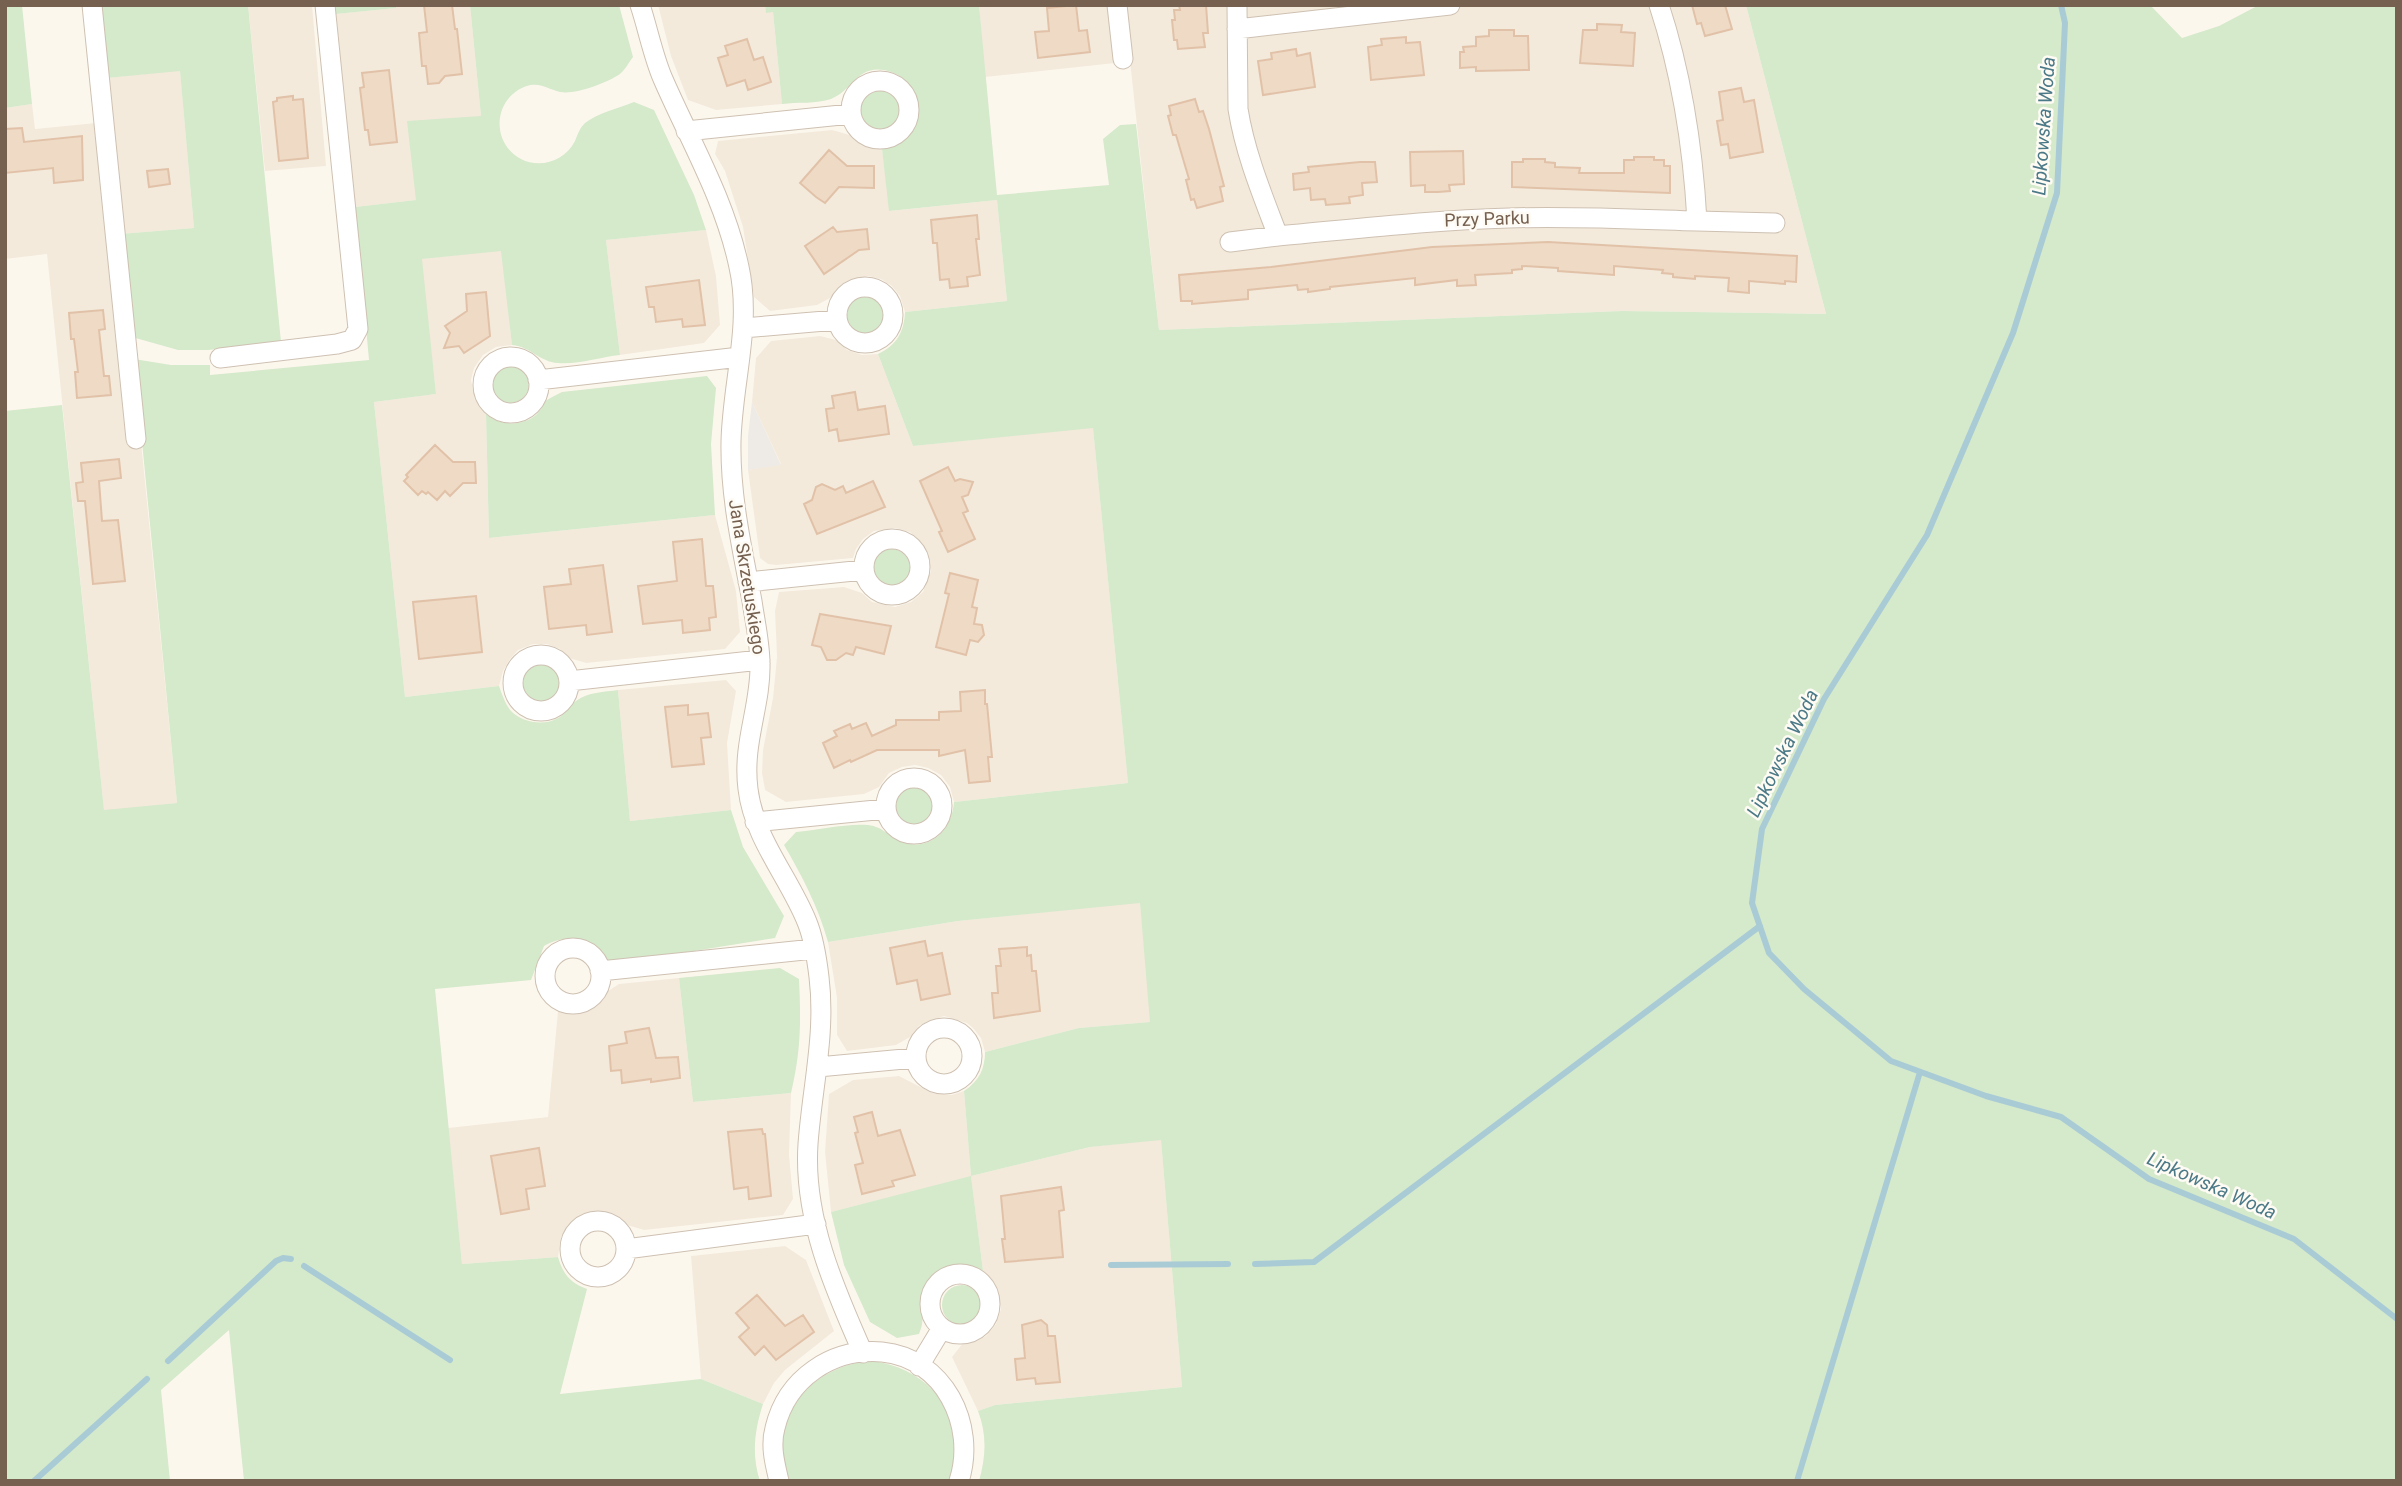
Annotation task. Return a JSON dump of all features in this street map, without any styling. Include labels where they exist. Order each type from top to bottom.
[{"type":"street","points":[[92,5],[136,439]]},
{"type":"street","points":[[220,358],[337,344],[352,340],[358,328],[325,5]]},
{"type":"street","name":"Jana Skrzetuskiego","points":[[640,5],[661,74],[727,220],[740,270],[743,328],[731,440],[732,468],[736,517],[760,660],[746,754],[747,785],[755,822],[806,919],[814,948],[822,1004],[818,1067],[808,1147],[811,1194],[816,1224],[836,1292],[863,1353]]},
{"type":"street","points":[[1117,5],[1123,60]]},
{"type":"street","points":[[1237,5],[1240,125],[1248,155],[1278,236]]},
{"type":"street","points":[[1659,5],[1680,80],[1695,186],[1697,221]]},
{"type":"street","points":[[1237,29],[1438,6]]},
{"type":"street","points":[[687,131],[851,114]]},
{"type":"street","name":"Przy Parku","points":[[1230,242],[1421,222],[1508,218],[1598,217],[1774,223]]},
{"type":"street","points":[[743,328],[837,320]]},
{"type":"street","points":[[538,380],[740,357]]},
{"type":"street","points":[[748,582],[864,570]]},
{"type":"street","points":[[569,681],[760,660]]},
{"type":"street","points":[[755,822],[886,809]]},
{"type":"street","points":[[600,971],[814,948]]},
{"type":"street","points":[[818,1067],[915,1058]]},
{"type":"street","points":[[626,1249],[816,1224]]},
{"type":"street","points":[[919,1366],[942,1328]]},
{"type":"street","points":[[779,1481],[774,1460],[775,1428],[787,1397],[803,1378],[818,1366],[850,1353],[884,1352],[919,1366],[931,1374],[946,1391],[961,1418],[964,1456],[959,1481]]},
{"type":"shaded area","points":[[248,5],[312,5],[326,166],[265,171]]},
{"type":"shaded area","points":[[396,5],[470,5],[481,116],[416,200],[355,207],[336,14],[396,8]]},
{"type":"shaded area","points":[[658,5],[765,5],[766,12],[773,12],[782,104],[716,110],[688,100],[671,56]]},
{"type":"shaded area","points":[[979,5],[1108,5],[1115,63],[985,77]]},
{"type":"shaded area","points":[[1124,5],[1746,5],[1826,314],[1622,311],[1159,330]]},
{"type":"shaded area","points":[[180,70],[194,228],[120,234],[107,78]]},
{"type":"shaded area","points":[[32,104],[35,129],[96,123],[141,442],[177,803],[104,811],[47,254],[5,259],[5,108]]},
{"type":"shaded area","points":[[832,130],[850,135],[866,146],[882,149],[890,211],[997,200],[1007,301],[905,312],[900,296],[892,286],[881,279],[868,276],[845,282],[830,298],[817,305],[770,311],[754,297],[743,227],[725,171],[715,154],[718,141]]},
{"type":"shaded area","points":[[706,230],[716,276],[720,325],[704,343],[620,355],[606,240]]},
{"type":"shaded area","points":[[502,250],[512,345],[496,347],[483,355],[474,368],[471,380],[475,400],[486,414],[489,538],[715,515],[736,591],[740,632],[725,649],[586,663],[569,658],[560,649],[547,644],[533,644],[518,650],[510,659],[499,686],[405,697],[374,402],[436,394],[421,259]]},
{"type":"shaded area","points":[[820,336],[836,340],[847,350],[862,355],[878,354],[913,446],[1093,427],[1128,783],[954,802],[950,787],[941,775],[915,765],[889,773],[879,787],[864,794],[786,802],[765,790],[762,773],[763,750],[773,698],[777,657],[775,611],[779,592],[844,587],[862,593],[872,602],[895,607],[911,602],[923,592],[931,571],[927,552],[918,539],[910,532],[895,528],[874,531],[863,539],[853,558],[776,565],[768,564],[760,558],[748,470],[781,464],[752,402],[756,358],[771,341]]},
{"type":"shaded area","points":[[752,402],[781,465],[748,470]]},
{"type":"shaded area","points":[[726,680],[736,691],[727,743],[731,810],[630,821],[618,690]]},
{"type":"shaded area","points":[[1140,902],[1151,1022],[1079,1028],[985,1052],[981,1038],[973,1028],[967,1023],[944,1016],[920,1025],[910,1037],[896,1045],[847,1051],[837,1035],[837,998],[828,942],[958,921]]},
{"type":"shaded area","points":[[679,978],[693,1102],[791,1093],[789,1155],[793,1199],[783,1215],[644,1230],[627,1225],[610,1213],[589,1212],[567,1227],[561,1237],[558,1257],[462,1264],[448,1128],[548,1117],[558,1011],[581,1012],[590,1008],[619,984]]},
{"type":"shaded area","points":[[899,1076],[932,1093],[952,1095],[964,1091],[971,1176],[1090,1147],[1161,1139],[1182,1387],[995,1405],[978,1411],[952,1357],[963,1343],[977,1341],[986,1336],[996,1324],[1001,1309],[997,1288],[983,1271],[971,1177],[831,1212],[825,1152],[829,1094],[853,1080]]},
{"type":"shaded area","points":[[785,1246],[806,1260],[834,1331],[785,1370],[774,1383],[763,1404],[701,1379],[691,1256]]},
{"type":"green space","points":[[5,5],[22,5],[32,104],[5,108]]},
{"type":"green space","points":[[100,5],[248,5],[281,342],[208,350],[178,350],[132,337],[120,234],[194,228],[180,71],[107,78]]},
{"type":"green space","points":[[335,5],[396,5],[396,8],[336,14]]},
{"type":"green space","points":[[470,5],[619,5],[633,57],[624,70],[607,81],[574,92],[560,92],[534,85],[514,93],[506,101],[502,111],[500,122],[504,143],[521,159],[544,163],[565,154],[583,125],[596,116],[634,102],[654,110],[694,195],[706,230],[606,240],[620,355],[573,363],[552,362],[512,345],[501,251],[422,259],[436,394],[374,402],[405,697],[499,686],[507,705],[515,715],[526,720],[545,722],[565,713],[581,698],[618,690],[630,821],[731,810],[743,847],[784,916],[775,938],[613,964],[581,941],[555,941],[544,946],[531,980],[435,989],[462,1264],[558,1257],[568,1277],[587,1289],[560,1394],[701,1379],[763,1404],[755,1442],[760,1481],[244,1481],[229,1330],[161,1390],[170,1481],[5,1481],[5,411],[62,405],[104,810],[177,803],[134,359],[171,365],[210,365],[210,375],[369,360],[355,207],[416,200],[407,121],[481,116]]},
{"type":"green space","points":[[765,5],[979,5],[997,195],[1109,185],[1103,139],[1120,125],[1136,124],[1159,330],[1622,311],[1826,314],[1746,5],[2150,5],[2182,38],[2219,26],[2259,5],[2397,5],[2397,1481],[979,1481],[984,1446],[978,1411],[995,1405],[1182,1387],[1161,1140],[1090,1147],[971,1176],[964,1091],[980,1074],[985,1052],[1079,1028],[1150,1022],[1140,903],[958,921],[828,942],[809,892],[784,845],[796,832],[860,825],[878,828],[902,842],[922,844],[931,841],[944,829],[954,802],[1128,783],[1093,428],[913,446],[878,354],[898,337],[905,312],[1007,301],[997,200],[889,211],[882,149],[904,140],[915,126],[918,107],[912,90],[900,76],[871,70],[831,99],[782,104],[773,12],[766,13]]},
{"type":"green space","points":[[880,91],[893,97],[899,110],[893,123],[880,129],[867,123],[861,110],[867,97]]},
{"type":"green space","points":[[866,296],[879,302],[885,315],[879,328],[866,334],[853,328],[847,315],[853,302]]},
{"type":"green space","points":[[510,365],[523,371],[529,384],[523,397],[510,403],[497,397],[491,384],[497,371]]},
{"type":"green space","points":[[707,376],[716,388],[711,444],[715,515],[489,538],[486,414],[505,423],[518,423],[531,418],[547,400],[562,392]]},
{"type":"green space","points":[[891,549],[904,555],[910,568],[904,581],[891,587],[878,581],[872,568],[878,555]]},
{"type":"green space","points":[[541,664],[555,669],[560,683],[555,697],[541,702],[527,697],[522,683],[527,669]]},
{"type":"green space","points":[[914,786],[927,792],[933,805],[927,818],[914,824],[901,818],[895,805],[901,792]]},
{"type":"green space","points":[[780,968],[799,979],[800,1036],[791,1093],[693,1102],[679,978]]},
{"type":"green space","points":[[971,1176],[983,1271],[952,1267],[935,1274],[925,1289],[919,1334],[897,1338],[870,1322],[844,1265],[831,1212]]},
{"type":"green space","points":[[962,1285],[976,1291],[982,1305],[976,1319],[962,1325],[948,1319],[942,1305],[948,1291]]},
{"type":"green space","points":[[872,1361],[894,1366],[913,1375],[929,1387],[942,1402],[955,1438],[955,1459],[950,1481],[790,1481],[784,1458],[784,1437],[789,1417],[798,1399],[812,1384],[830,1373],[850,1365]]},
{"type":"building","points":[[424,5],[452,5],[457,29],[462,74],[445,76],[439,83],[428,84],[426,66],[422,66],[419,33],[427,32]]},
{"type":"building","points":[[1076,5],[1079,31],[1087,30],[1090,52],[1038,58],[1035,32],[1049,31],[1047,8]]},
{"type":"building","points":[[1179,5],[1206,5],[1208,33],[1203,33],[1205,47],[1178,49],[1172,20],[1175,20],[1174,10],[1180,10]]},
{"type":"building","points":[[1692,5],[1725,5],[1732,29],[1705,36],[1701,23],[1697,24]]},
{"type":"building","points":[[1597,24],[1622,25],[1621,32],[1635,33],[1633,66],[1580,63],[1583,30],[1597,30]]},
{"type":"building","points":[[1489,30],[1514,30],[1514,36],[1528,36],[1529,70],[1476,71],[1476,67],[1460,68],[1460,52],[1464,52],[1463,47],[1476,46],[1476,37],[1489,36]]},
{"type":"building","points":[[1406,37],[1406,43],[1420,42],[1424,75],[1371,80],[1368,47],[1382,45],[1381,39]]},
{"type":"building","points":[[747,39],[754,60],[763,57],[771,82],[748,90],[745,80],[727,86],[718,58],[728,55],[725,46]]},
{"type":"building","points":[[1296,49],[1297,56],[1310,53],[1315,87],[1263,95],[1258,61],[1272,59],[1271,53]]},
{"type":"building","points":[[389,70],[397,142],[370,145],[368,130],[365,130],[360,88],[364,87],[362,73]]},
{"type":"building","points":[[1741,88],[1744,102],[1754,100],[1763,152],[1730,158],[1728,144],[1721,145],[1717,121],[1723,120],[1719,92]]},
{"type":"building","points":[[293,96],[293,100],[303,99],[308,158],[279,161],[273,102],[277,101],[277,98]]},
{"type":"building","points":[[1195,99],[1199,112],[1203,111],[1209,129],[1224,186],[1220,187],[1223,201],[1197,208],[1194,199],[1191,200],[1186,180],[1189,179],[1168,116],[1171,115],[1169,106]]},
{"type":"building","points":[[22,128],[24,142],[82,136],[83,180],[54,183],[53,168],[5,173],[5,129]]},
{"type":"building","points":[[829,150],[847,166],[874,166],[874,188],[839,187],[825,203],[816,197],[800,183]]},
{"type":"building","points":[[1463,151],[1464,184],[1449,185],[1450,191],[1438,192],[1425,192],[1425,185],[1411,186],[1410,152]]},
{"type":"building","points":[[1634,157],[1654,157],[1654,160],[1664,160],[1664,166],[1670,166],[1670,193],[1512,187],[1512,162],[1523,162],[1523,159],[1545,159],[1545,162],[1555,163],[1555,167],[1580,168],[1579,173],[1624,173],[1624,160],[1634,160]]},
{"type":"building","points":[[1375,162],[1377,182],[1362,183],[1363,195],[1349,197],[1350,203],[1326,205],[1325,199],[1311,200],[1310,188],[1294,190],[1293,174],[1309,172],[1308,167]]},
{"type":"building","points":[[168,169],[170,184],[149,187],[147,171]]},
{"type":"building","points":[[977,215],[979,239],[976,239],[980,275],[967,277],[968,286],[950,288],[949,279],[940,280],[937,243],[933,243],[931,220]]},
{"type":"building","points":[[833,227],[837,232],[867,229],[869,249],[859,250],[824,274],[805,246]]},
{"type":"building","points":[[1548,242],[1797,256],[1796,282],[1785,281],[1785,284],[1749,281],[1749,293],[1728,291],[1729,278],[1673,277],[1673,274],[1662,273],[1663,270],[1614,266],[1614,275],[1522,266],[1522,269],[1512,270],[1512,273],[1475,275],[1476,285],[1457,286],[1457,280],[1415,285],[1415,278],[1330,287],[1308,292],[1308,289],[1298,290],[1297,285],[1248,290],[1248,299],[1192,304],[1192,301],[1181,301],[1179,275],[1271,267],[1432,247]]},
{"type":"building","points":[[699,280],[705,325],[683,327],[682,319],[656,322],[654,307],[649,307],[646,287]]},
{"type":"building","points":[[486,292],[490,336],[464,353],[459,346],[444,348],[450,333],[445,326],[467,311],[466,294]]},
{"type":"building","points":[[103,310],[105,329],[99,330],[104,376],[109,376],[111,395],[77,398],[75,372],[78,372],[69,313]]},
{"type":"building","points":[[855,392],[858,410],[885,406],[889,434],[839,441],[837,429],[829,431],[826,409],[834,408],[832,396]]},
{"type":"building","points":[[435,445],[453,462],[475,462],[476,483],[463,483],[450,496],[445,491],[437,500],[428,492],[426,494],[422,491],[418,495],[404,481],[408,477],[406,475]]},
{"type":"building","points":[[119,459],[121,478],[99,481],[102,521],[118,520],[125,581],[93,584],[85,501],[78,501],[76,483],[83,482],[81,463]]},
{"type":"building","points":[[948,467],[955,481],[960,479],[973,482],[968,495],[962,497],[968,511],[963,513],[975,539],[948,552],[939,532],[942,531],[920,481]]},
{"type":"building","points":[[873,481],[885,507],[817,534],[804,504],[812,500],[816,487],[822,484],[835,490],[843,486],[846,493]]},
{"type":"building","points":[[702,539],[706,586],[713,586],[716,617],[709,618],[710,630],[683,633],[682,620],[643,624],[638,586],[677,581],[673,542]]},
{"type":"building","points":[[603,565],[612,632],[587,635],[586,625],[549,629],[544,587],[571,584],[569,569]]},
{"type":"building","points":[[950,573],[978,580],[972,607],[977,608],[974,624],[982,625],[984,635],[978,642],[970,640],[966,655],[936,647],[949,594],[945,593]]},
{"type":"building","points":[[476,596],[482,652],[419,659],[413,602]]},
{"type":"building","points":[[820,614],[891,626],[884,654],[856,647],[853,655],[846,653],[836,660],[827,660],[821,647],[812,645]]},
{"type":"building","points":[[985,690],[992,757],[988,757],[990,781],[969,783],[965,750],[939,756],[939,750],[877,750],[834,768],[823,743],[837,736],[834,731],[850,724],[852,729],[866,723],[872,736],[896,725],[896,720],[939,720],[939,712],[961,711],[960,692]]},
{"type":"building","points":[[688,705],[688,715],[708,713],[711,737],[701,738],[704,764],[672,767],[665,707]]},
{"type":"building","points":[[925,941],[928,956],[942,953],[950,994],[921,1000],[917,980],[897,984],[890,948]]},
{"type":"building","points":[[1027,947],[1027,956],[1031,955],[1032,971],[1036,971],[1040,1011],[994,1018],[992,993],[998,993],[996,966],[1001,966],[999,949]]},
{"type":"building","points":[[649,1028],[656,1058],[678,1057],[680,1078],[622,1083],[621,1070],[611,1071],[609,1046],[627,1043],[625,1032]]},
{"type":"building","points":[[872,1112],[878,1136],[900,1130],[915,1175],[892,1181],[894,1186],[862,1194],[855,1165],[863,1163],[854,1117]]},
{"type":"building","points":[[762,1129],[765,1134],[771,1196],[749,1199],[748,1187],[734,1189],[728,1132]]},
{"type":"building","points":[[539,1148],[545,1186],[526,1189],[529,1209],[501,1214],[491,1156]]},
{"type":"building","points":[[1061,1187],[1064,1210],[1059,1211],[1063,1257],[1005,1262],[1001,1196]]},
{"type":"building","points":[[757,1295],[785,1326],[803,1315],[814,1332],[776,1360],[764,1346],[755,1355],[739,1337],[749,1328],[736,1313]]},
{"type":"building","points":[[1041,1320],[1047,1325],[1048,1336],[1055,1336],[1060,1382],[1036,1384],[1035,1378],[1017,1380],[1015,1359],[1025,1358],[1022,1325]]},
{"type":"waterway","name":"Lipkowska Woda","points":[[2061,5],[2065,23],[2057,193],[2013,333],[1927,535],[1824,699],[1762,829],[1752,903],[1769,953],[1804,989],[1891,1061],[1986,1096],[2061,1117],[2149,1179],[2294,1239],[2397,1319]]},
{"type":"waterway","points":[[1255,1264],[1314,1262],[1760,926]]},
{"type":"waterway","points":[[1797,1481],[1920,1072]]},
{"type":"waterway","points":[[168,1361],[276,1261],[291,1259]]},
{"type":"waterway","points":[[1111,1265],[1228,1264]]},
{"type":"waterway","points":[[304,1266],[450,1360]]},
{"type":"waterway","points":[[34,1481],[147,1379]]}]
